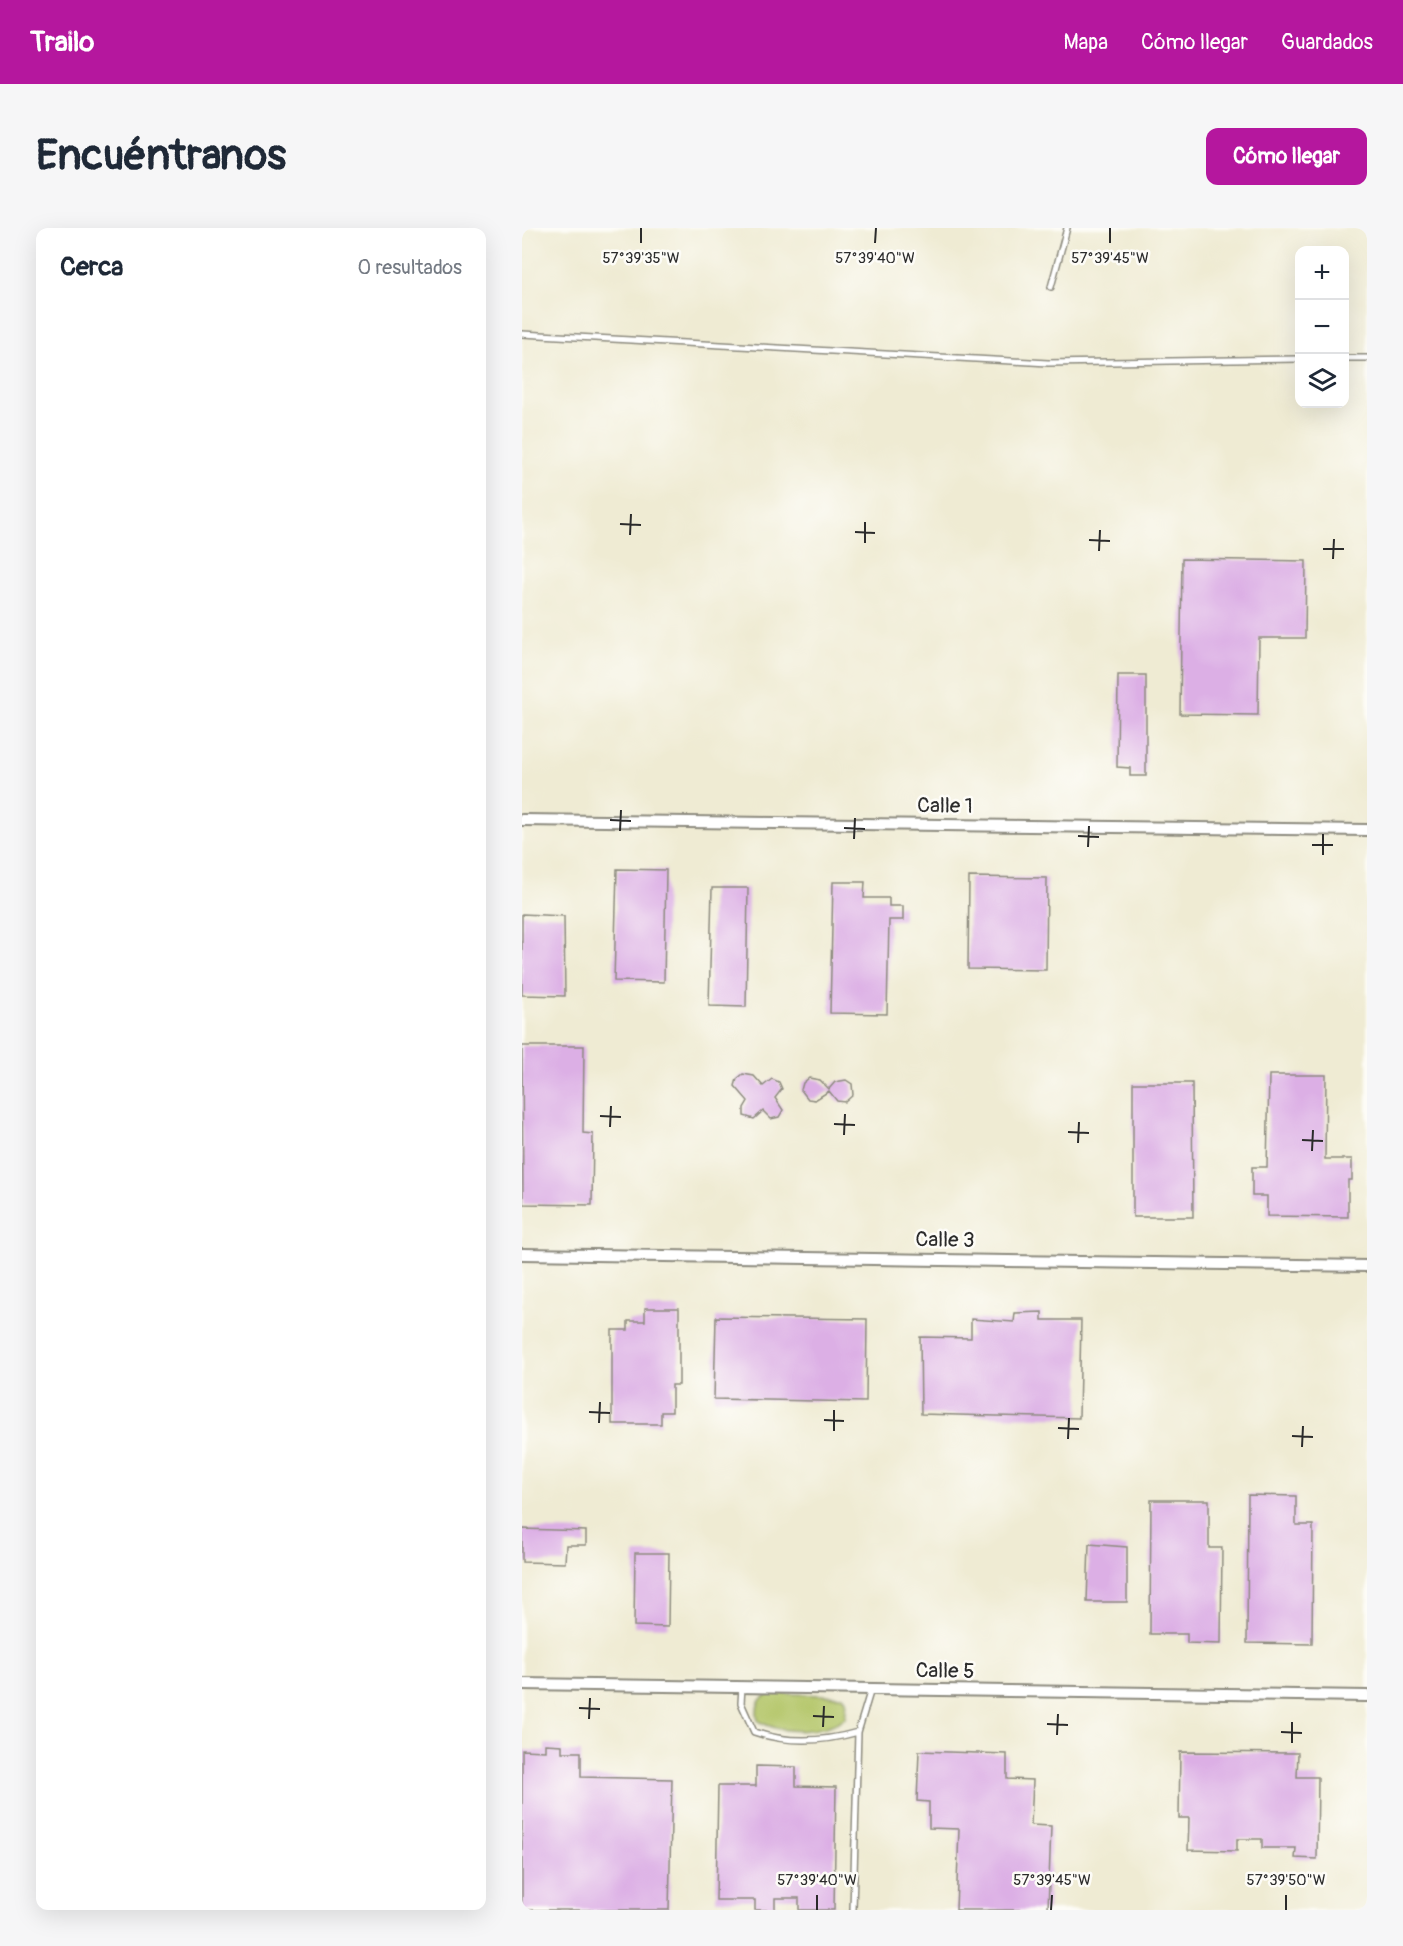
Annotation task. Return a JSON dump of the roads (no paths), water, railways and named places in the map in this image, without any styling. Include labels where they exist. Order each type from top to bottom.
[{"type":"street","name":"Calle 1","points":[[522,820],[1367,830]]},
{"type":"street","name":"Calle 3","points":[[522,1254],[1367,1266]]},
{"type":"street","name":"Calle 5","points":[[522,1684],[1367,1696]]},
{"type":"lane","points":[[1051,287],[1067,228]]},
{"type":"lane","points":[[522,334],[1048,363],[1295,359]]},
{"type":"lane","points":[[1349,358],[1367,358]]},
{"type":"lane","points":[[742,1687],[741,1703],[754,1732],[776,1739],[800,1741],[835,1739],[858,1732]]},
{"type":"lane","points":[[854,1910],[858,1732],[871,1689]]}]
